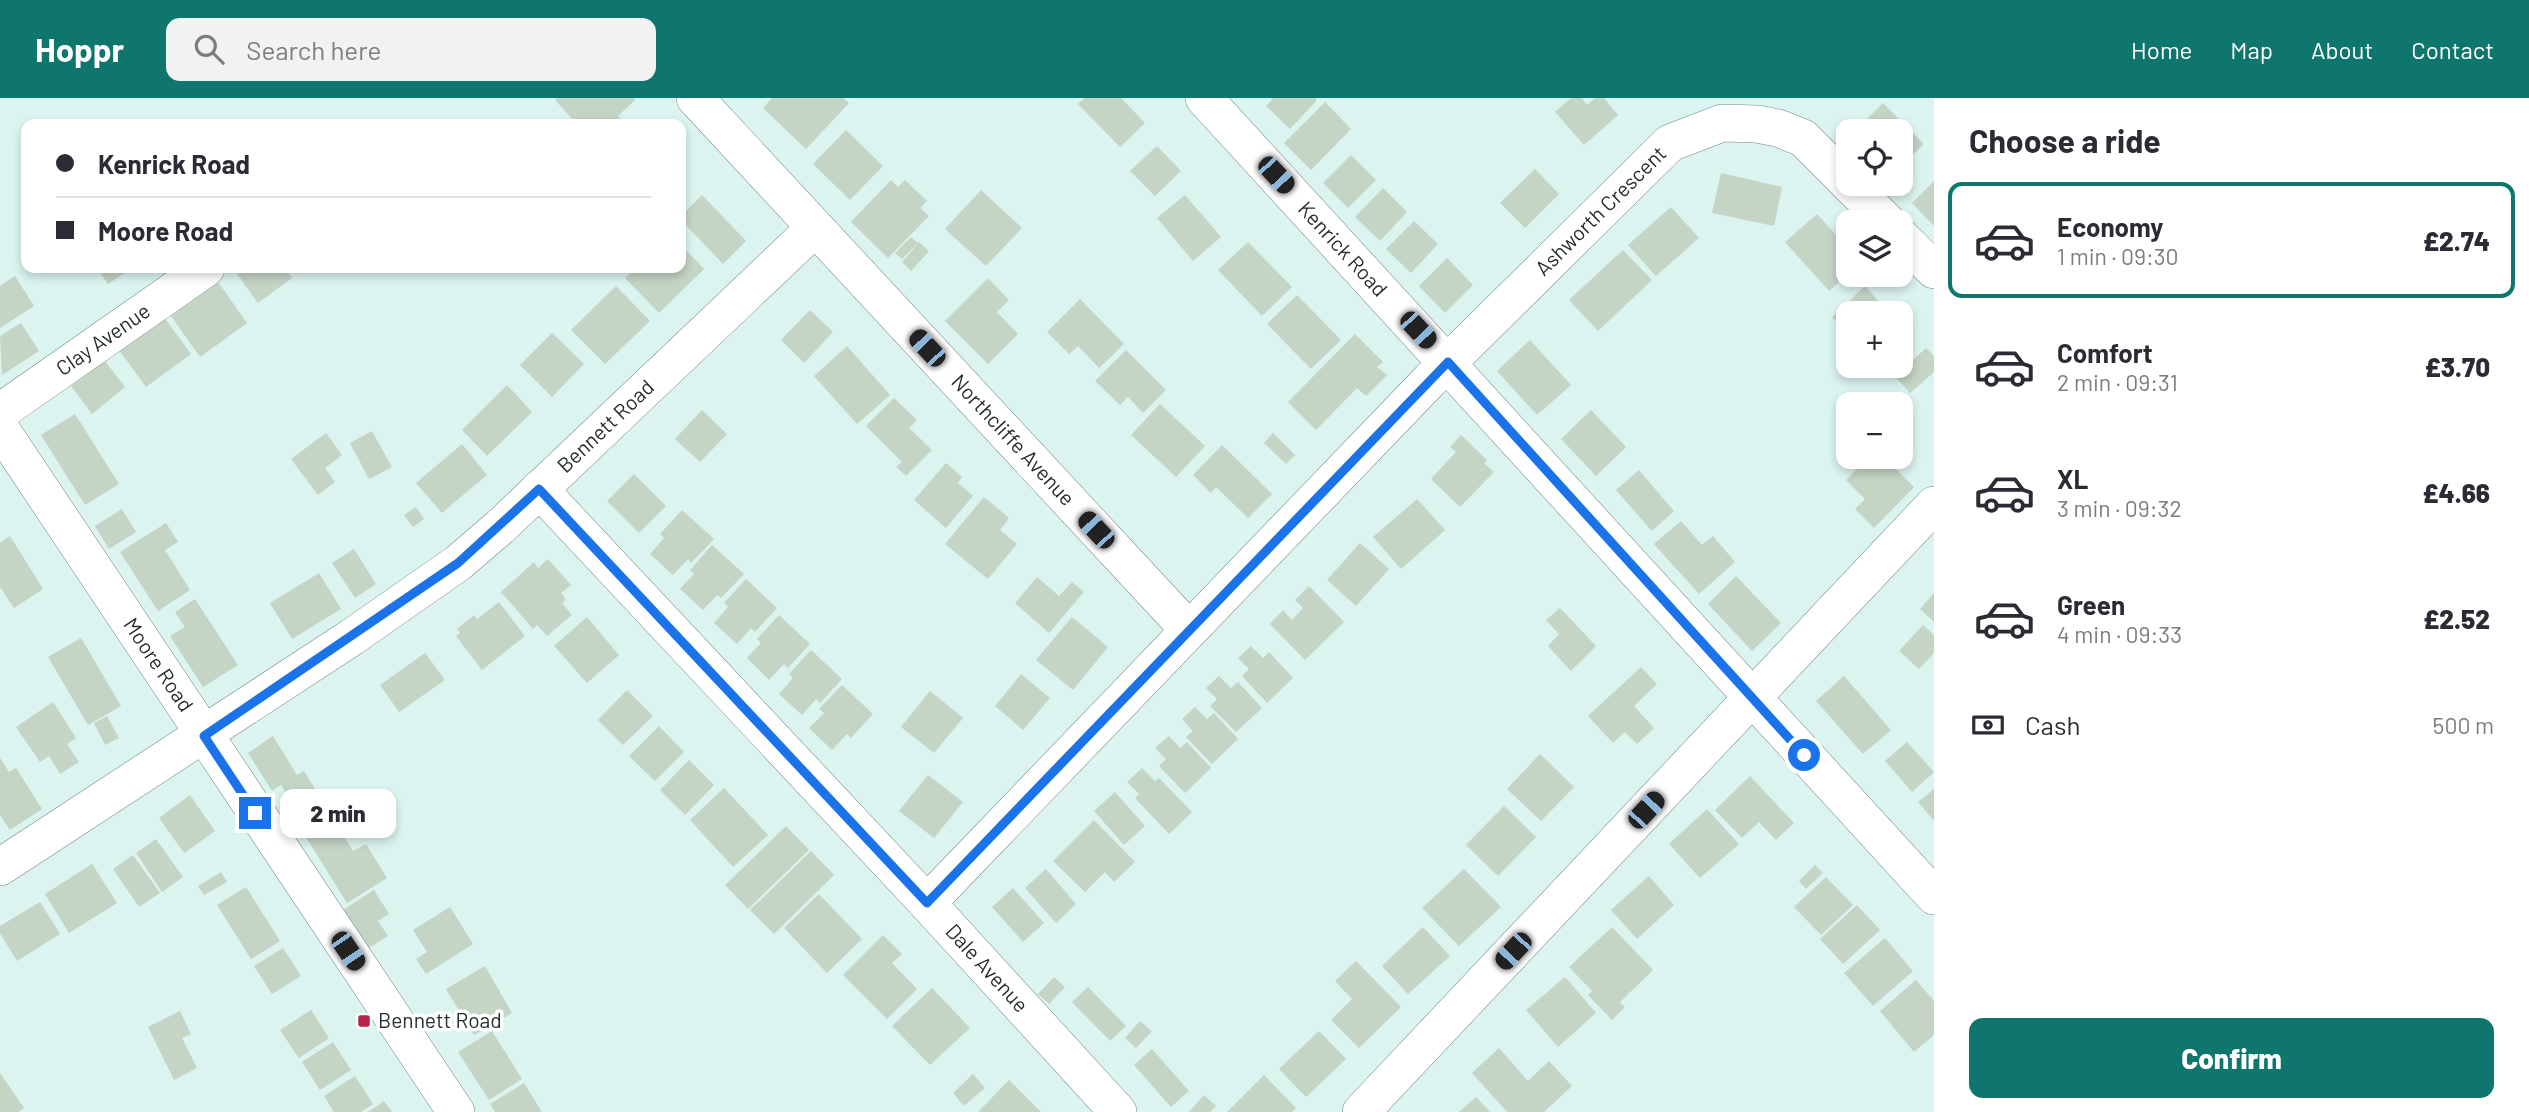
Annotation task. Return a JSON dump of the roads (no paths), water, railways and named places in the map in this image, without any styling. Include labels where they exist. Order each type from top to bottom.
[{"type":"street","name":"Northcliffe Avenue","points":[[695,98],[1189,630]]},
{"type":"street","name":"Kenrick Road","points":[[1205,98],[1934,896]]},
{"type":"street","name":"Ashworth Crescent","points":[[927,903],[1448,362],[1670,143],[1720,111],[1803,138],[1836,171]]},
{"type":"street","name":"Ashworth Crescent","points":[[1861,196],[1875,210]]},
{"type":"street","name":"Bennett Road","points":[[0,867],[204,736],[458,563],[815,228]]},
{"type":"street","points":[[1913,249],[1934,270]]},
{"type":"street","name":"Clay Avenue","points":[[0,412],[199,273]]},
{"type":"street","name":"Moore Road","points":[[0,428],[456,1112]]},
{"type":"street","name":"Dale Avenue","points":[[539,489],[927,903],[1118,1112]]},
{"type":"street","points":[[1361,1112],[1934,505]]},
{"type":"place","name":"Bennett Road","points":[[364,1021]]}]
